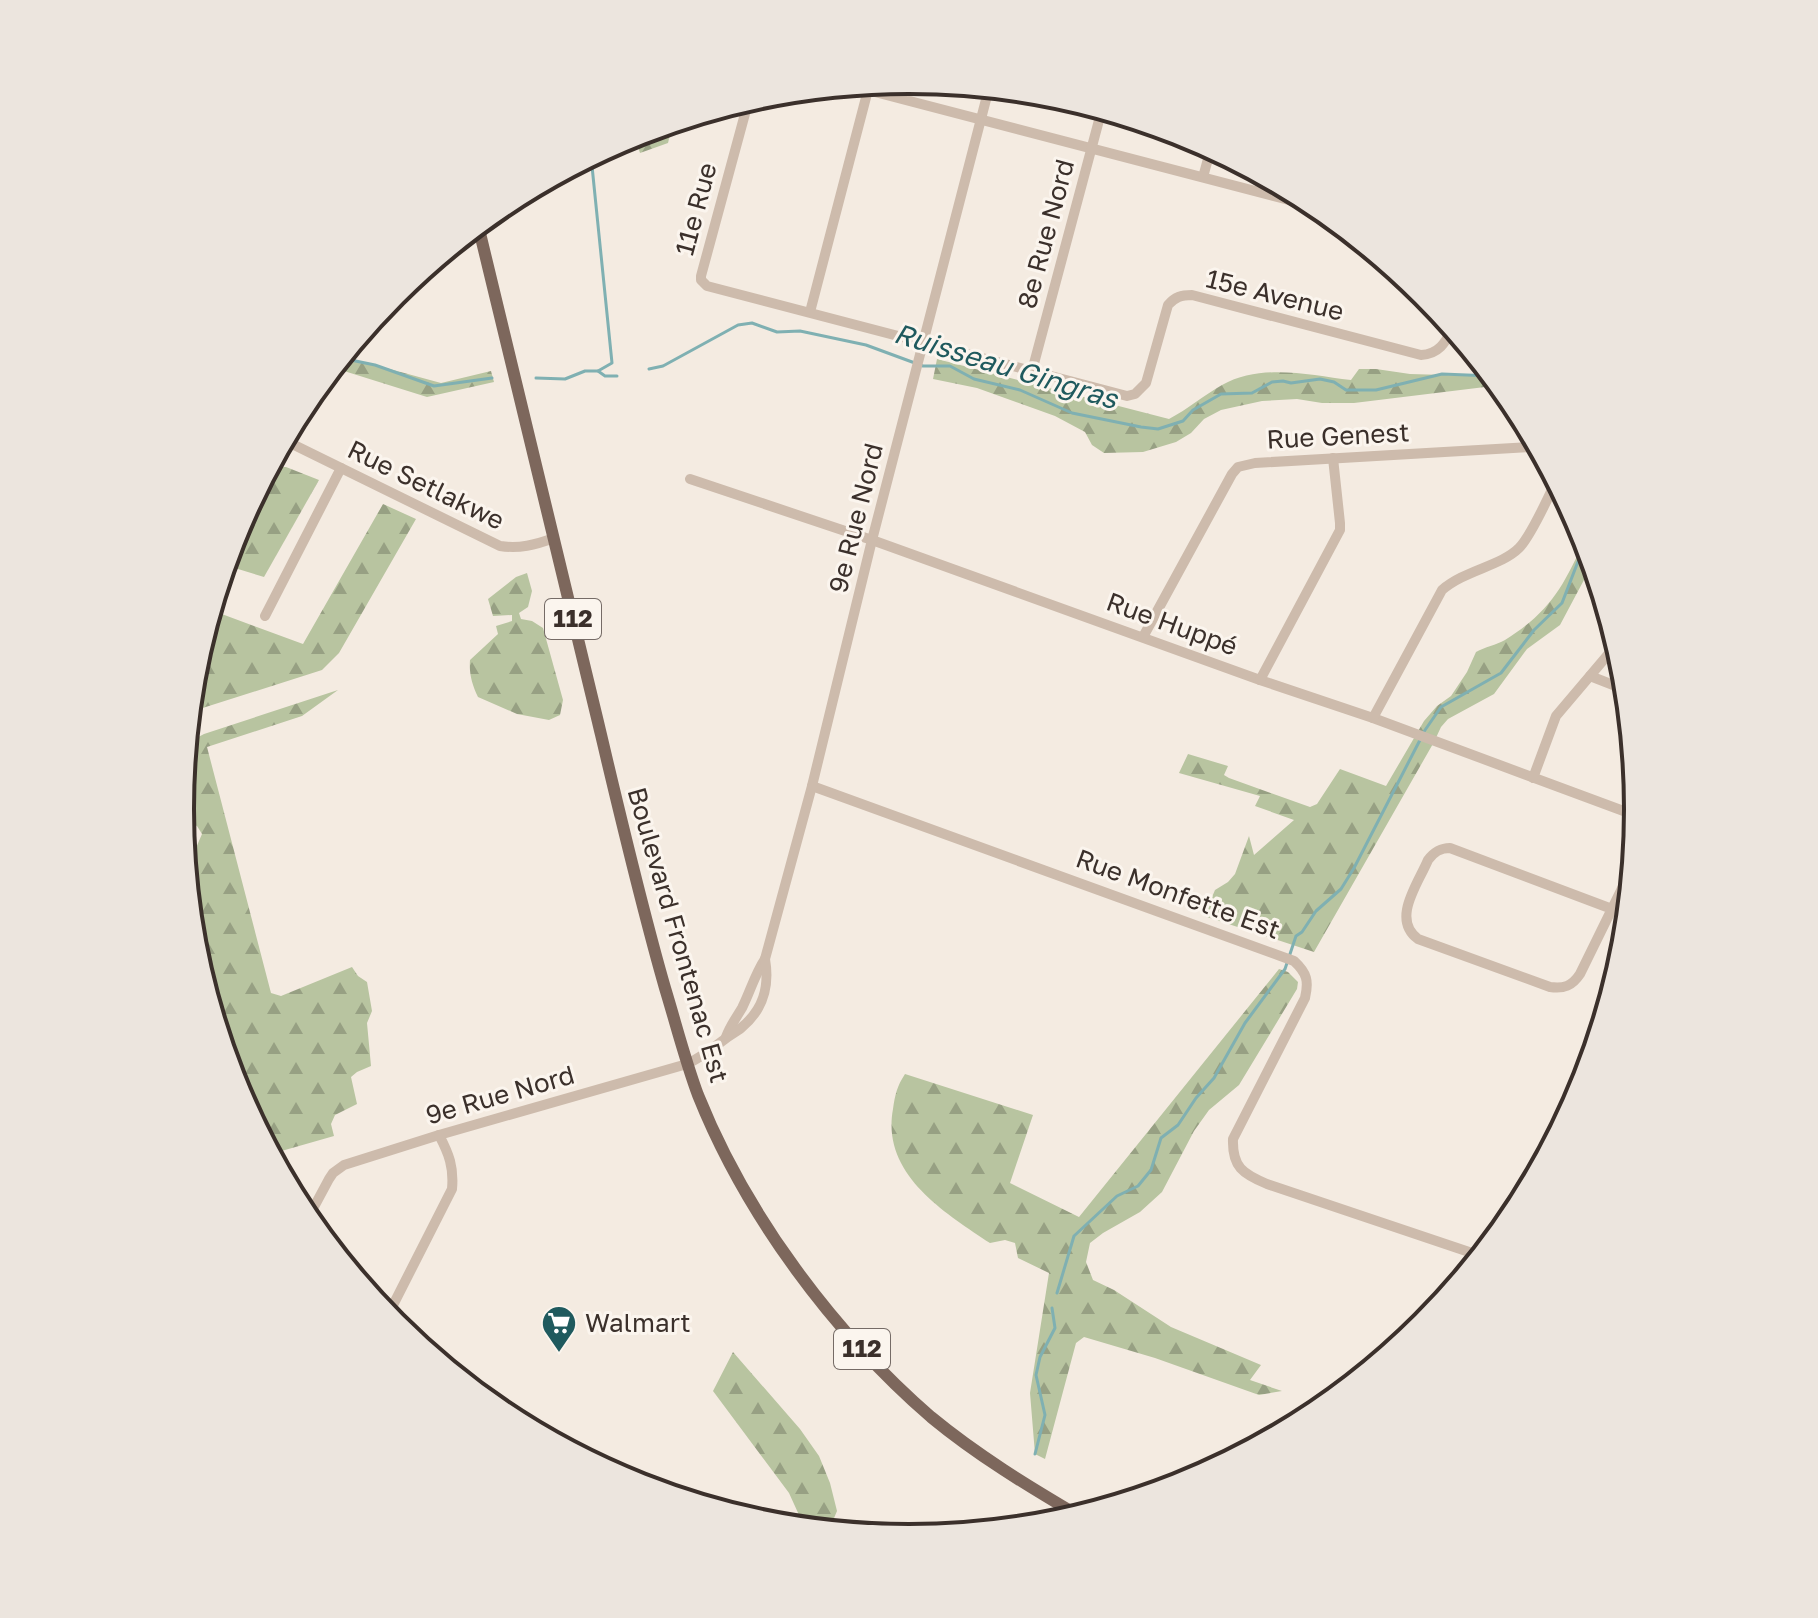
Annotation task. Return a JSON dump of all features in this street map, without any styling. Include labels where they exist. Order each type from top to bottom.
[{"type":"main road","name":"Boulevard Frontenac Est","points":[[481,237],[637,884],[687,1064],[711,1125],[779,1244],[870,1358],[932,1417],[1000,1468],[1063,1507]]},
{"type":"street","points":[[896,95],[1277,197]]},
{"type":"street","points":[[867,96],[810,312],[1032,371]]},
{"type":"street","name":"9e Rue Nord","points":[[314,1206],[338,1169],[366,1157],[439,1135],[687,1064],[708,1053],[748,1022],[759,1007],[768,977],[765,959],[812,786],[986,99]]},
{"type":"street","name":"11e Rue","points":[[745,113],[701,276],[703,283],[810,312]]},
{"type":"street","name":"8e Rue Nord","points":[[1032,371],[1099,120]]},
{"type":"street","points":[[1203,177],[1208,160]]},
{"type":"street","name":"15e Avenue","points":[[1032,371],[1127,396],[1135,394],[1146,383],[1168,305],[1182,295],[1192,295],[1421,355],[1438,351],[1448,339]]},
{"type":"street","name":"Rue Setlakwe","points":[[294,445],[500,546],[513,548],[554,538]]},
{"type":"street","name":"Rue Genest","points":[[1143,637],[1238,467],[1255,463],[1525,447]]},
{"type":"street","points":[[1260,680],[1340,530],[1333,458]]},
{"type":"street","points":[[265,616],[341,468]]},
{"type":"street","name":"Rue Huppé","points":[[690,479],[872,540],[1373,718],[1624,811]]},
{"type":"street","points":[[1373,718],[1442,590],[1462,576],[1519,548],[1550,493]]},
{"type":"street","points":[[1533,778],[1556,716],[1607,656]]},
{"type":"street","points":[[1590,676],[1613,685]]},
{"type":"street","name":"Rue Monfette Est","points":[[812,786],[1294,961],[1308,978],[1305,998],[1233,1139],[1237,1163],[1243,1172],[1267,1184],[1469,1252]]},
{"type":"street","points":[[1612,909],[1444,848],[1428,860],[1406,909],[1405,922],[1418,939],[1550,987],[1565,987],[1580,974],[1612,909],[1619,896]]},
{"type":"street","points":[[393,1304],[452,1189],[454,1174],[451,1161],[439,1135]]},
{"type":"green space","points":[[670,135],[668,143],[640,153],[638,147]]},
{"type":"green space","points":[[354,359],[441,383],[491,371],[494,382],[427,397],[344,371]]},
{"type":"green space","points":[[937,359],[1169,419],[1222,385],[1237,378],[1269,372],[1351,380],[1359,369],[1477,376],[1486,387],[1354,403],[1297,399],[1262,401],[1221,410],[1204,419],[1191,433],[1176,442],[1143,452],[1104,453],[1092,445],[1085,432],[1055,416],[977,388],[933,379]]},
{"type":"green space","points":[[282,467],[286,467],[319,480],[264,577],[236,568],[268,493]]},
{"type":"green space","points":[[383,504],[416,519],[339,653],[322,670],[201,708],[221,614],[303,644]]},
{"type":"green space","points":[[1577,555],[1585,577],[1560,625],[1527,649],[1494,694],[1448,719],[1441,727],[1314,952],[1204,916],[1215,890],[1235,874],[1249,836],[1254,855],[1294,820],[1255,806],[1260,796],[1179,773],[1188,754],[1228,766],[1224,775],[1229,778],[1310,807],[1317,804],[1340,769],[1386,786],[1424,721],[1451,696],[1476,652],[1505,640],[1534,619],[1554,597]]},
{"type":"green space","points":[[527,573],[532,591],[528,607],[519,613],[521,619],[543,628],[563,700],[560,715],[549,720],[517,714],[478,697],[471,674],[470,660],[498,634],[496,626],[512,621],[512,615],[493,616],[488,599],[516,577]]},
{"type":"green space","points":[[338,690],[302,716],[207,747],[271,993],[281,996],[352,967],[367,982],[372,1011],[367,1023],[371,1066],[351,1077],[357,1104],[335,1115],[331,1124],[334,1136],[282,1151],[248,1083],[218,994],[208,948],[196,856],[202,834],[195,825],[194,809],[198,737]]},
{"type":"green space","points":[[1279,969],[1288,972],[1298,982],[1297,989],[1239,1085],[1209,1110],[1194,1131],[1162,1192],[1140,1212],[1090,1243],[1086,1262],[1093,1280],[1171,1327],[1261,1365],[1250,1380],[1282,1391],[1259,1395],[1155,1358],[1084,1337],[1076,1343],[1045,1459],[1035,1454],[1030,1393],[1049,1273],[1018,1258],[1015,1243],[1005,1240],[990,1243],[954,1218],[920,1189],[906,1172],[892,1132],[894,1104],[900,1083],[905,1074],[1033,1115],[1010,1183],[1079,1217]]},
{"type":"green space","points":[[733,1352],[800,1429],[819,1456],[837,1511],[833,1520],[799,1515],[789,1493],[713,1391]]},
{"type":"waterway","points":[[592,168],[612,363],[598,371]]},
{"type":"waterway","name":"Ruisseau Gingras","points":[[649,369],[663,366],[738,325],[752,323],[777,332],[800,331],[866,345],[923,366],[950,366],[974,379],[1020,390],[1072,413],[1158,429],[1183,421],[1193,410],[1221,394],[1252,393],[1272,382],[1320,379],[1334,382],[1346,390],[1376,390],[1442,374],[1477,375]]},
{"type":"waterway","name":"Ruisseau Gingras","points":[[353,360],[434,386],[492,378]]},
{"type":"waterway","name":"Ruisseau Gingras","points":[[536,378],[565,379],[585,371],[617,376]]},
{"type":"waterway","points":[[1423,733],[1441,707],[1501,673],[1534,630],[1562,603],[1579,559]]},
{"type":"waterway","points":[[1057,1293],[1074,1236],[1117,1196],[1138,1186],[1151,1170],[1161,1138],[1178,1125],[1214,1078],[1245,1023],[1285,969],[1296,936],[1316,911],[1341,889],[1420,740]]},
{"type":"waterway","points":[[1035,1454],[1045,1415],[1036,1375],[1040,1357],[1055,1328],[1052,1308]]},
{"type":"place","name":"Walmart","points":[[559,1354]]}]
